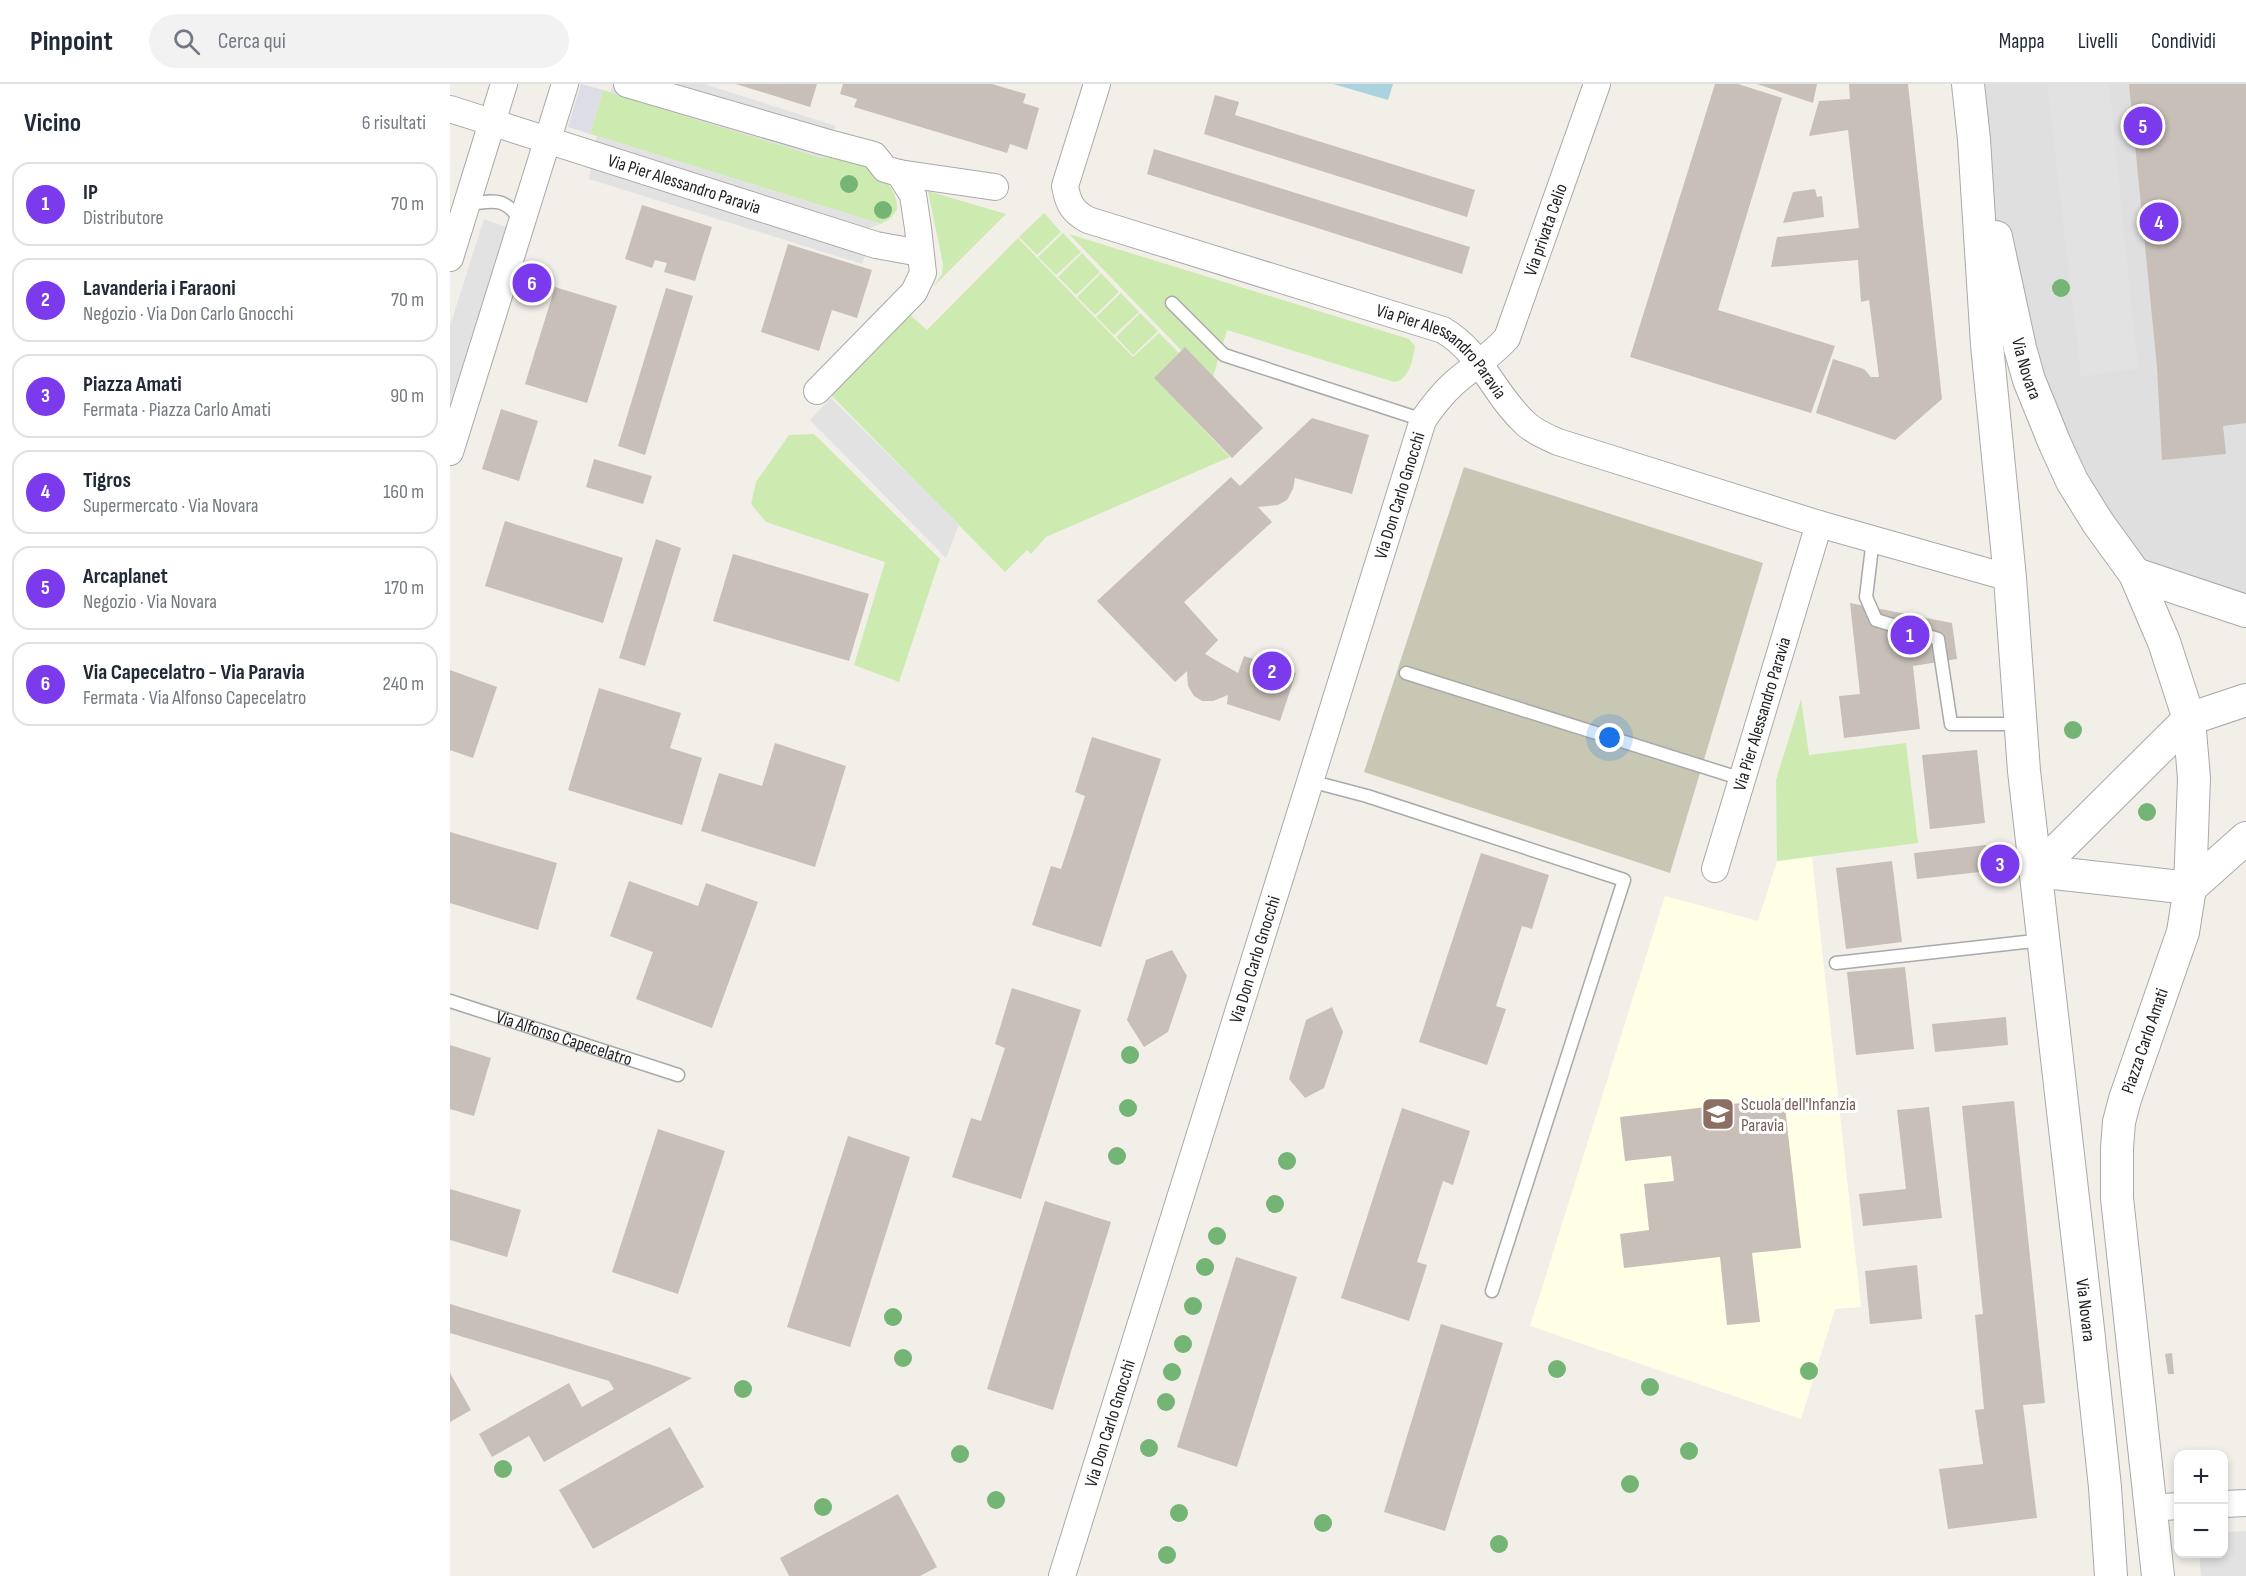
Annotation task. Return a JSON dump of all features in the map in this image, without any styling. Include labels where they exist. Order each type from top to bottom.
[{"type":"street","points":[[450,258],[504,84]]},
{"type":"street","points":[[450,452],[565,84]]},
{"type":"street","points":[[627,84],[874,155],[885,169],[899,173],[995,187]]},
{"type":"street","name":"Via Pier Alessandro Paravia","points":[[1097,84],[1065,186],[1068,201],[1076,213],[1088,220],[1443,330],[1457,338],[1480,364],[1525,423],[1539,434],[1558,442],[1819,524],[2010,578]]},
{"type":"street","name":"Via privata Celio","points":[[1480,364],[1507,338],[1597,84]]},
{"type":"street","name":"Via Novara","points":[[1968,84],[1974,140],[1987,345],[2010,578]]},
{"type":"street","name":"Via Pier Alessandro Paravia","points":[[450,109],[876,245],[920,253]]},
{"type":"street","name":"Via Novara","points":[[1974,140],[2029,380],[2072,481],[2098,523],[2135,574]]},
{"type":"street","points":[[817,391],[914,292],[923,273],[913,195],[899,173]]},
{"type":"street","name":"Via Don Carlo Gnocchi","points":[[1062,1576],[1423,420],[1436,401],[1480,364]]},
{"type":"street","name":"Via Pier Alessandro Paravia","points":[[1715,869],[1819,524]]},
{"type":"street","points":[[2135,574],[2246,611]]},
{"type":"street","name":"Piazza Carlo Amati","points":[[2135,574],[2164,642],[2188,718],[2194,778],[2190,888],[2183,932],[2125,1099],[2119,1122],[2117,1148],[2117,1198],[2165,1507]]},
{"type":"street","points":[[2010,578],[2021,724],[2045,940]]},
{"type":"street","points":[[2036,871],[2188,718],[2246,700]]},
{"type":"street","points":[[2036,871],[2190,888],[2246,838]]},
{"type":"street","name":"Via Novara","points":[[2045,940],[2105,1487],[2111,1576]]},
{"type":"street","points":[[2228,1504],[2246,1503]]},
{"type":"street","points":[[2158,1576],[2165,1507]]},
{"type":"lane","points":[[468,204],[504,202],[522,222]]},
{"type":"lane","points":[[1172,303],[1224,355],[1423,420]]},
{"type":"lane","points":[[1873,539],[1866,597],[1876,620],[1938,639],[1951,724],[2021,724]]},
{"type":"lane","points":[[1406,673],[1742,779]]},
{"type":"lane","points":[[1310,782],[1367,796],[1624,880],[1492,1291]]},
{"type":"lane","points":[[1836,963],[2045,940]]},
{"type":"lane","name":"Via Alfonso Capecelatro","points":[[450,1001],[678,1075]]},
{"type":"shaded area","points":[[581,84],[603,90],[590,134],[568,127]]},
{"type":"shaded area","points":[[613,84],[847,155],[822,158],[610,93]]},
{"type":"shaded area","points":[[667,84],[704,84],[836,126],[832,135]]},
{"type":"shaded area","points":[[1971,84],[2246,84],[2246,608],[2136,571],[2100,521],[2020,319],[1977,140]]},
{"type":"shaded area","points":[[2047,84],[2109,84],[2138,368],[2081,377]]},
{"type":"shaded area","points":[[597,136],[881,224],[863,230],[594,146]]},
{"type":"shaded area","points":[[591,167],[866,252],[862,264],[589,179]]},
{"type":"shaded area","points":[[484,219],[506,227],[450,404],[450,326]]},
{"type":"shaded area","points":[[831,398],[959,524],[946,558],[810,420]]},
{"type":"shaded area","points":[[1464,467],[1763,563],[1670,873],[1364,772]]},
{"type":"shaded area","name":"Scuola dell'Infanzia Paravia","points":[[1812,857],[1861,1307],[1835,1309],[1801,1419],[1530,1326],[1665,896],[1758,921],[1777,861]]},
{"type":"shaded area","points":[[2246,1531],[2246,1576],[2201,1576],[2199,1558],[2228,1558],[2228,1532]]},
{"type":"green space","points":[[603,90],[822,158],[854,155],[889,185],[894,192],[897,210],[891,218],[881,224],[590,134]]},
{"type":"green space","points":[[928,191],[1006,214],[933,287],[942,274],[943,264]]},
{"type":"green space","points":[[1044,213],[1061,232],[1037,255],[1019,237]]},
{"type":"green space","points":[[1063,233],[1081,252],[1056,275],[1038,257]]},
{"type":"green space","points":[[1069,234],[1409,339],[1415,346],[1407,374],[1394,382],[1227,330],[1213,377],[1182,351]]},
{"type":"green space","points":[[1018,238],[1133,357],[1159,333],[1179,353],[1154,378],[1230,457],[1046,537],[1031,554],[1027,550],[1005,572],[829,393],[908,313],[927,330]]},
{"type":"green space","points":[[1082,253],[1100,272],[1076,295],[1058,277]]},
{"type":"green space","points":[[1101,273],[1119,292],[1095,315],[1077,297]]},
{"type":"green space","points":[[1121,293],[1139,312],[1114,335],[1096,317]]},
{"type":"green space","points":[[1140,313],[1158,331],[1133,355],[1116,337]]},
{"type":"green space","points":[[814,434],[940,559],[899,682],[854,665],[885,562],[766,522],[751,504],[756,482],[789,435]]},
{"type":"green space","points":[[1801,699],[1809,755],[1906,743],[1918,843],[1777,861],[1776,780]]},
{"type":"water","points":[[1333,84],[1393,84],[1388,100]]},
{"type":"building","points":[[736,84],[817,84],[810,107]]},
{"type":"building","points":[[843,84],[992,84],[1026,94],[1023,103],[1039,108],[1027,150],[1010,144],[1007,153],[854,107],[857,99],[840,94]]},
{"type":"building","points":[[1715,84],[1738,84],[1782,98],[1718,310],[1835,346],[1811,413],[1630,357]]},
{"type":"building","points":[[1757,84],[1817,84],[1813,103]]},
{"type":"building","points":[[1849,84],[1908,84],[1942,399],[1895,440],[1816,413],[1833,359],[1864,369],[1871,377],[1879,377],[1869,300],[1861,302],[1858,260],[1771,267],[1777,237],[1859,228],[1848,130],[1809,136],[1819,101],[1850,99]]},
{"type":"building","points":[[2129,84],[2246,84],[2246,423],[2223,426],[2226,454],[2162,460],[2157,367]]},
{"type":"building","points":[[1215,95],[1239,102],[1235,115],[1475,190],[1467,217],[1204,134]]},
{"type":"building","points":[[1154,149],[1470,247],[1462,274],[1147,174]]},
{"type":"building","points":[[1815,189],[1817,197],[1822,196],[1824,217],[1783,223],[1793,192]]},
{"type":"building","points":[[642,205],[712,227],[695,281],[664,272],[667,263],[655,260],[652,268],[625,259]]},
{"type":"building","points":[[788,244],[872,270],[857,318],[832,310],[819,351],[761,332]]},
{"type":"building","points":[[555,287],[617,306],[587,403],[525,384]]},
{"type":"building","points":[[666,288],[693,296],[645,455],[618,446]]},
{"type":"building","points":[[1185,347],[1263,428],[1232,458],[1154,378]]},
{"type":"building","points":[[501,409],[538,421],[519,481],[482,469]]},
{"type":"building","points":[[1312,418],[1369,435],[1352,494],[1295,478],[1293,489],[1287,500],[1278,505],[1258,507],[1272,522],[1184,602],[1218,640],[1205,654],[1238,673],[1244,656],[1296,673],[1280,721],[1227,704],[1228,695],[1213,701],[1202,701],[1194,696],[1188,686],[1187,671],[1175,682],[1097,601],[1231,477],[1240,486]]},
{"type":"building","points":[[594,459],[652,476],[643,504],[586,487]]},
{"type":"building","points":[[505,521],[623,558],[603,623],[485,586]]},
{"type":"building","points":[[656,539],[681,548],[645,666],[619,658]]},
{"type":"building","points":[[733,554],[869,594],[849,661],[713,621]]},
{"type":"building","points":[[1850,603],[1952,623],[1957,659],[1913,666],[1920,729],[1844,738],[1839,696],[1860,694]]},
{"type":"building","points":[[450,670],[497,687],[473,758],[450,750]]},
{"type":"building","points":[[599,688],[681,713],[670,748],[702,758],[682,825],[568,790]]},
{"type":"building","points":[[1092,737],[1161,759],[1101,947],[1032,925],[1051,866],[1061,869],[1085,796],[1075,792]]},
{"type":"building","points":[[775,743],[846,766],[815,867],[701,831],[719,773],[762,786]]},
{"type":"building","points":[[1977,750],[1985,823],[1930,829],[1922,755]]},
{"type":"building","points":[[450,832],[557,863],[538,930],[450,903]]},
{"type":"building","points":[[1986,845],[1989,871],[1917,879],[1914,853]]},
{"type":"building","points":[[1481,853],[1549,875],[1532,929],[1522,926],[1496,1006],[1506,1009],[1487,1065],[1419,1042]]},
{"type":"building","points":[[1892,861],[1902,942],[1846,949],[1836,868]]},
{"type":"building","points":[[629,881],[698,906],[706,883],[758,902],[712,1028],[636,999],[653,952],[610,936]]},
{"type":"building","points":[[1172,950],[1187,976],[1168,1032],[1144,1047],[1127,1020],[1146,960]]},
{"type":"building","points":[[1905,967],[1914,1049],[1856,1055],[1847,972]]},
{"type":"building","points":[[1012,988],[1081,1010],[1021,1199],[952,1177],[971,1118],[981,1121],[1005,1048],[995,1044]]},
{"type":"building","points":[[1332,1007],[1343,1032],[1324,1088],[1305,1098],[1289,1079],[1306,1020]]},
{"type":"building","points":[[2006,1017],[2008,1045],[1935,1052],[1932,1024]]},
{"type":"building","points":[[450,1045],[491,1058],[474,1116],[450,1109]]},
{"type":"building","points":[[1784,1098],[1801,1248],[1752,1253],[1760,1322],[1727,1325],[1720,1257],[1624,1268],[1620,1234],[1649,1230],[1644,1184],[1674,1181],[1671,1156],[1625,1161],[1620,1117]]},
{"type":"building","points":[[2014,1101],[2045,1403],[2023,1405],[2037,1518],[1948,1529],[1939,1469],[1983,1464],[1975,1410],[1984,1409],[1975,1315],[1983,1314],[1962,1106]]},
{"type":"building","points":[[1929,1107],[1942,1218],[1863,1226],[1859,1194],[1906,1189],[1897,1110]]},
{"type":"building","points":[[1402,1108],[1470,1131],[1453,1185],[1443,1181],[1417,1262],[1427,1265],[1409,1321],[1341,1298]]},
{"type":"building","points":[[658,1129],[725,1151],[678,1294],[612,1272]]},
{"type":"building","points":[[848,1136],[910,1157],[850,1347],[787,1327]]},
{"type":"building","points":[[450,1189],[521,1210],[507,1257],[450,1240]]},
{"type":"building","points":[[1045,1201],[1111,1222],[1053,1410],[987,1389]]},
{"type":"building","points":[[1236,1257],[1297,1277],[1237,1467],[1177,1447]]},
{"type":"building","points":[[1917,1265],[1922,1319],[1870,1324],[1865,1271]]},
{"type":"building","points":[[450,1304],[692,1378],[544,1462],[529,1436],[492,1457],[479,1434],[569,1383],[582,1407],[614,1389],[609,1381],[450,1333]]},
{"type":"building","points":[[1441,1324],[1503,1343],[1445,1531],[1384,1512]]},
{"type":"building","points":[[2172,1353],[2174,1374],[2168,1374],[2165,1354]]},
{"type":"building","points":[[450,1373],[471,1410],[450,1422]]},
{"type":"building","points":[[670,1427],[704,1487],[593,1549],[559,1490]]},
{"type":"building","points":[[898,1494],[937,1567],[920,1576],[789,1576],[780,1558]]},
{"type":"place","name":"Arcaplanet","points":[[2143,126]]},
{"type":"place","name":"Tigros","points":[[2159,222]]},
{"type":"place","name":"Via Capecelatro - Via Paravia","points":[[532,283]]},
{"type":"place","name":"IP","points":[[1910,635]]},
{"type":"place","name":"Lavanderia i Faraoni","points":[[1272,671]]},
{"type":"place","name":"Piazza Amati","points":[[2000,864]]},
{"type":"place","name":"Scuola dell'Infanzia Paravia","points":[[1718,1114]]}]
